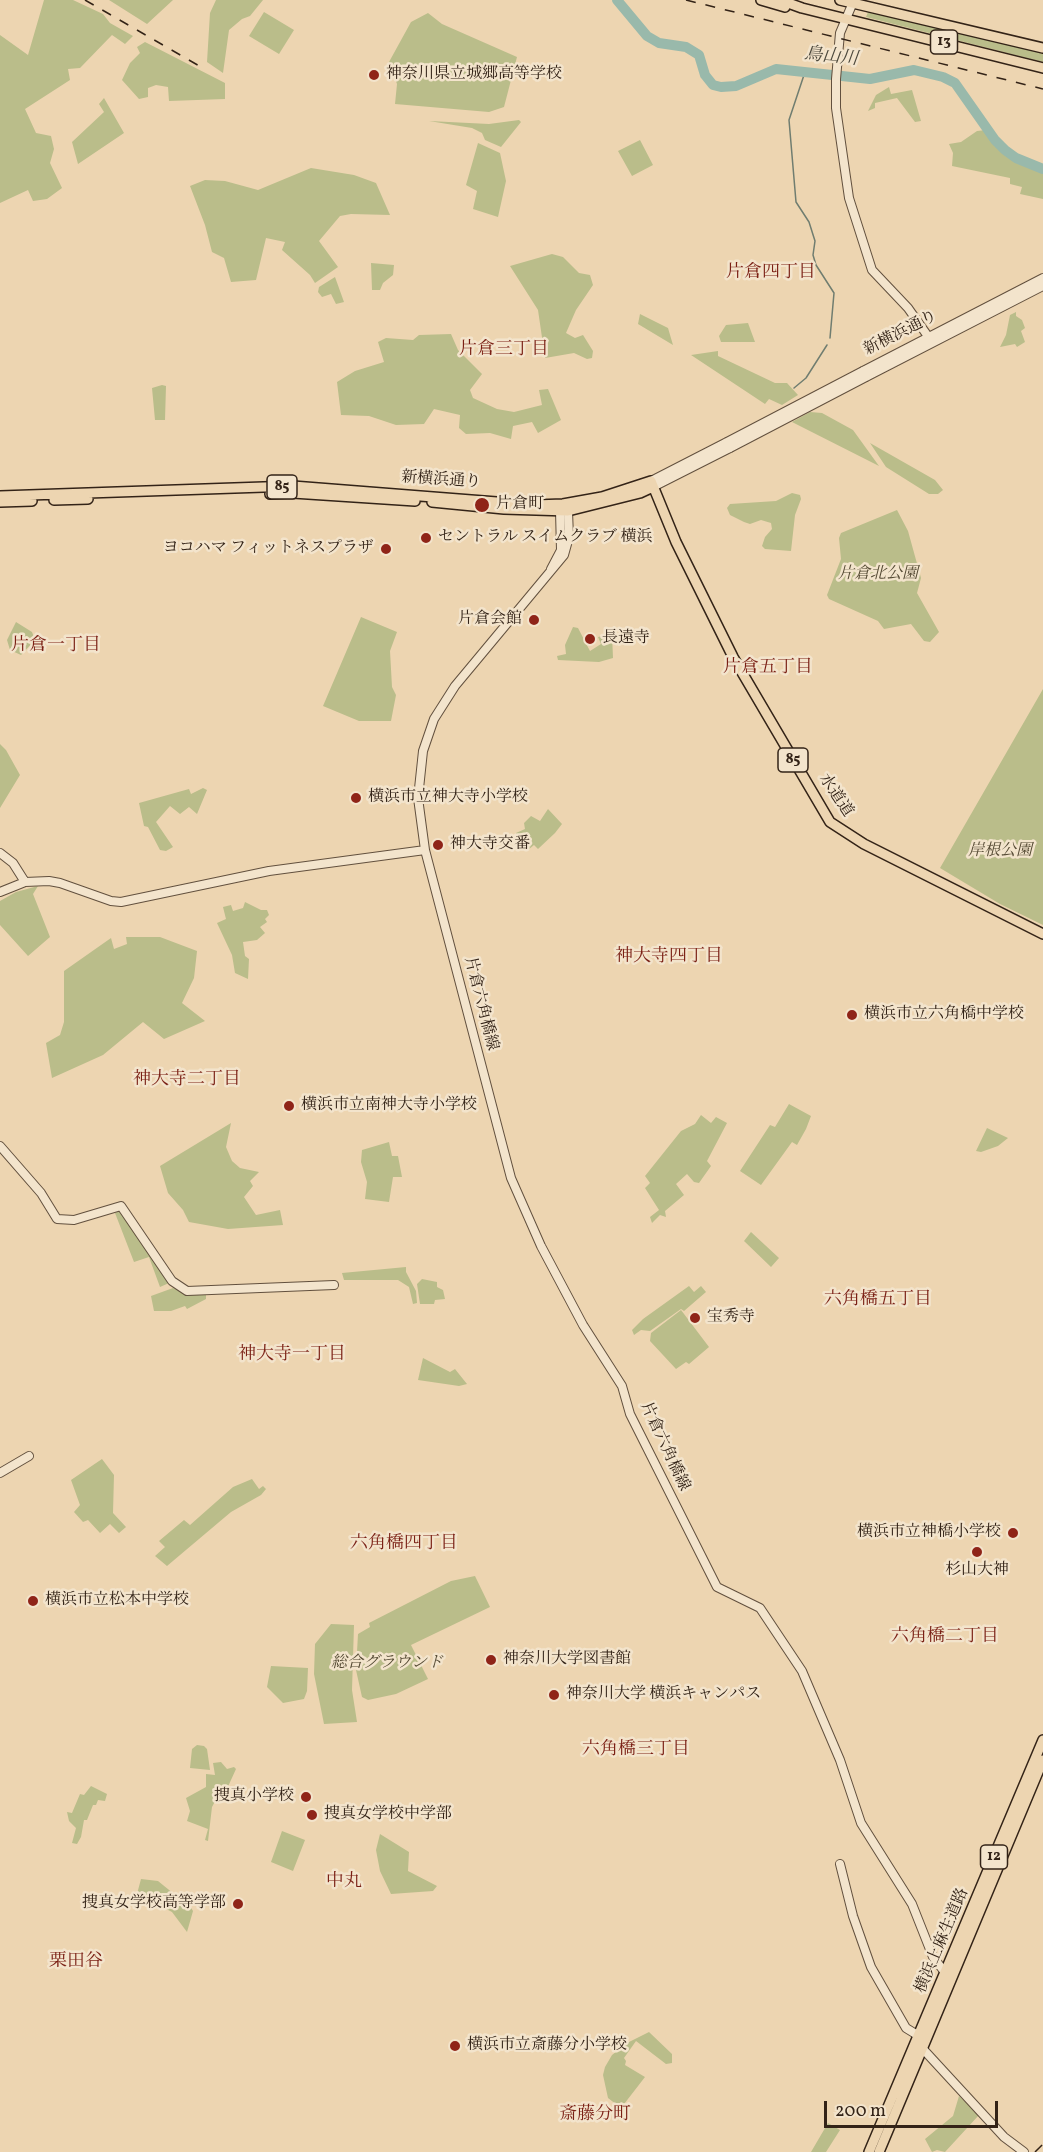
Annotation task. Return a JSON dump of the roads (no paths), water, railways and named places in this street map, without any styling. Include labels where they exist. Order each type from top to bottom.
[{"type":"main road","name":"13","points":[[761,0],[844,17],[1043,68]]},
{"type":"main road","points":[[780,0],[802,8]]},
{"type":"main road","name":"13","points":[[840,0],[1043,48]]},
{"type":"main road","name":"新横浜通り","points":[[0,502],[293,493],[564,509],[652,484]]},
{"type":"main road","name":"水道道","points":[[652,484],[676,542],[734,657],[830,822],[864,844],[1043,934]]},
{"type":"main road","name":"新横浜通り","points":[[0,496],[293,486],[564,509]]},
{"type":"main road","name":"横浜上麻生道路","points":[[879,2152],[1043,1740]]},
{"type":"main road","name":"横浜上麻生道路","points":[[869,2152],[1043,1760]]},
{"type":"street","points":[[853,2],[844,17],[836,76],[836,108],[849,198],[866,256],[880,280],[908,308],[931,339]]},
{"type":"street","name":"新横浜通り","points":[[652,484],[1043,278]]},
{"type":"street","name":"新横浜通り","points":[[931,339],[1043,286]]},
{"type":"street","name":"片倉六角橋線","points":[[564,509],[568,548],[455,686],[434,718],[423,750],[418,798],[426,850],[511,1178],[526,1216],[583,1325],[622,1386],[630,1414],[717,1587],[760,1608],[802,1671],[840,1760],[859,1820],[912,1904],[933,1957],[949,1976]]},
{"type":"street","points":[[0,892],[25,882],[60,882],[111,901],[121,902],[269,871],[426,850]]},
{"type":"street","points":[[0,854],[13,863],[25,882]]},
{"type":"street","points":[[0,1146],[41,1193],[57,1219],[74,1220],[121,1206],[172,1281],[187,1291],[334,1284]]},
{"type":"street","points":[[0,1473],[29,1456]]},
{"type":"street","points":[[840,1864],[853,1916],[871,1967],[906,2028],[919,2036]]},
{"type":"street","points":[[922,2048],[1004,2137],[1024,2152]]},
{"type":"waterway","name":"鳥山川","points":[[617,0],[647,36],[659,43],[686,47],[699,55],[705,75],[713,85],[721,87],[736,86],[776,69],[870,79],[914,70],[943,77],[955,83],[995,140],[1005,150],[1016,158],[1043,169]]},
{"type":"waterway","points":[[805,72],[789,120],[796,202],[809,222],[815,241],[813,255],[816,265],[834,293],[830,338]]},
{"type":"waterway","points":[[794,388],[806,378],[827,345]]},
{"type":"railway","points":[[85,0],[201,67]]},
{"type":"railway","points":[[686,0],[1043,89]]},
{"type":"railway","points":[[1035,2152],[1043,2144]]},
{"type":"place","name":"神奈川県立城郷高等学校","points":[[374,75]]},
{"type":"place","name":"片倉町","points":[[482,505]]},
{"type":"place","name":"セントラル スイムクラブ 横浜","points":[[426,538]]},
{"type":"place","name":"ヨコハマ フィットネスプラザ","points":[[386,549]]},
{"type":"place","name":"片倉会館","points":[[534,620]]},
{"type":"place","name":"長遠寺","points":[[590,639]]},
{"type":"place","name":"横浜市立神大寺小学校","points":[[356,798]]},
{"type":"place","name":"神大寺交番","points":[[438,845]]},
{"type":"place","name":"横浜市立六角橋中学校","points":[[852,1015]]},
{"type":"place","name":"横浜市立南神大寺小学校","points":[[289,1106]]},
{"type":"place","name":"宝秀寺","points":[[695,1318]]},
{"type":"place","name":"横浜市立神橋小学校","points":[[1013,1533]]},
{"type":"place","name":"杉山大神","points":[[977,1552]]},
{"type":"place","name":"横浜市立松本中学校","points":[[33,1601]]},
{"type":"place","name":"神奈川大学図書館","points":[[491,1660]]},
{"type":"place","name":"神奈川大学 横浜キャンパス","points":[[554,1695]]},
{"type":"place","name":"捜真小学校","points":[[306,1797]]},
{"type":"place","name":"捜真女学校中学部","points":[[312,1815]]},
{"type":"place","name":"捜真女学校高等学部","points":[[238,1904]]},
{"type":"place","name":"横浜市立斎藤分小学校","points":[[455,2046]]},
{"type":"district","name":"片倉四丁目","points":[[771,274]]},
{"type":"district","name":"片倉三丁目","points":[[504,351]]},
{"type":"district","name":"片倉一丁目","points":[[56,647]]},
{"type":"district","name":"片倉五丁目","points":[[768,669]]},
{"type":"district","name":"神大寺四丁目","points":[[669,958]]},
{"type":"district","name":"神大寺二丁目","points":[[187,1081]]},
{"type":"district","name":"六角橋五丁目","points":[[878,1301]]},
{"type":"district","name":"神大寺一丁目","points":[[292,1356]]},
{"type":"district","name":"六角橋四丁目","points":[[404,1545]]},
{"type":"district","name":"六角橋二丁目","points":[[945,1638]]},
{"type":"district","name":"六角橋三丁目","points":[[636,1751]]},
{"type":"district","name":"中丸","points":[[344,1883]]},
{"type":"district","name":"栗田谷","points":[[76,1963]]},
{"type":"district","name":"斎藤分町","points":[[595,2116]]},
{"type":"park label","name":"片倉北公園","points":[[878,575]]},
{"type":"park label","name":"岸根公園","points":[[1000,852]]},
{"type":"park label","name":"総合グラウンド","points":[[387,1664]]}]
